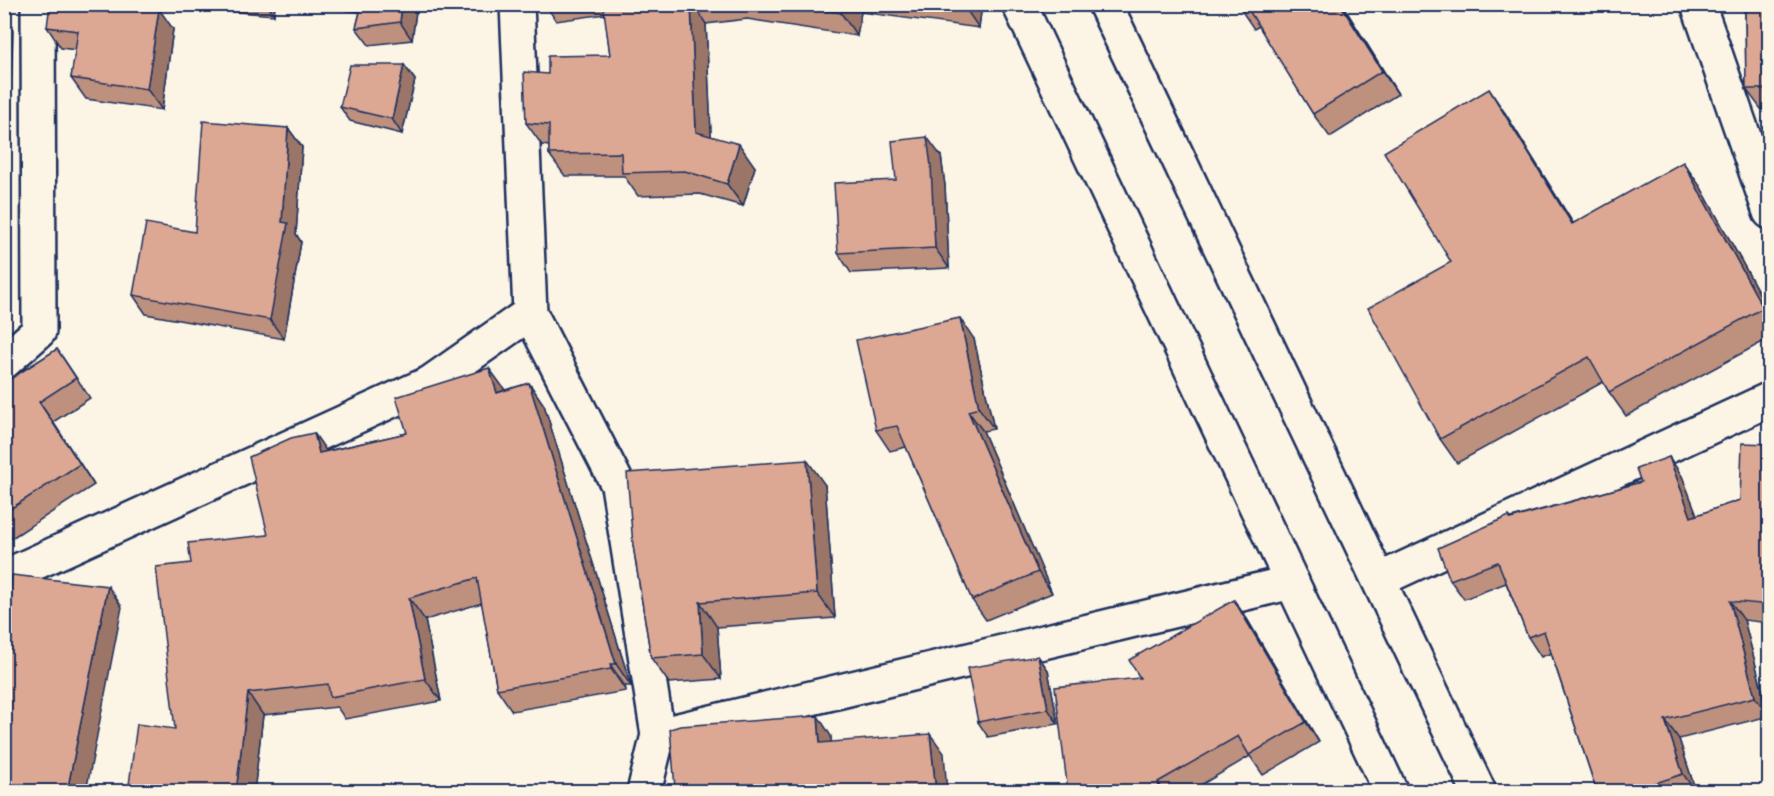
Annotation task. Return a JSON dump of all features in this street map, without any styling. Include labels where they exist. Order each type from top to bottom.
[{"type":"street","points":[[4,362],[39,331],[38,4]]},
{"type":"street","points":[[517,4],[530,313],[618,485],[658,735],[644,792]]},
{"type":"street","points":[[1019,4],[1391,792]]},
{"type":"street","points":[[1105,4],[1479,792]]},
{"type":"street","points":[[1698,4],[1770,212]]},
{"type":"street","points":[[4,577],[430,383],[530,313]]},
{"type":"street","points":[[1379,580],[1770,399]]},
{"type":"street","points":[[658,735],[1292,582]]},
{"type":"building","points":[[50,4],[131,4],[159,9],[147,89],[71,78],[78,31],[47,27]]},
{"type":"building","points":[[362,4],[402,4],[400,22],[356,28]]},
{"type":"building","points":[[603,4],[691,4],[696,132],[739,144],[727,184],[685,171],[622,173],[621,153],[549,154],[549,125],[526,123],[524,72],[548,74],[548,56],[610,55]]},
{"type":"building","points":[[785,4],[842,4],[841,13]]},
{"type":"building","points":[[1245,4],[1340,4],[1382,71],[1313,114]]},
{"type":"building","points":[[1745,4],[1770,4],[1770,89],[1746,89]]},
{"type":"building","points":[[350,65],[404,65],[392,119],[340,107]]},
{"type":"building","points":[[1489,89],[1572,224],[1683,162],[1763,308],[1609,392],[1589,357],[1440,439],[1368,308],[1451,262],[1384,152]]},
{"type":"building","points":[[203,121],[288,128],[282,222],[288,223],[270,320],[133,295],[146,223],[195,232]]},
{"type":"building","points":[[927,137],[931,166],[935,248],[838,253],[834,183],[896,180],[892,141]]},
{"type":"building","points":[[960,318],[979,408],[968,411],[1038,572],[972,600],[897,426],[876,430],[856,340]]},
{"type":"building","points":[[57,349],[76,378],[39,402],[80,464],[4,513],[4,383]]},
{"type":"building","points":[[489,368],[497,393],[529,383],[616,664],[610,664],[611,669],[497,689],[477,578],[409,598],[425,679],[330,697],[328,684],[248,693],[236,792],[135,792],[136,785],[129,785],[137,724],[175,729],[156,567],[191,563],[188,543],[268,535],[249,457],[291,438],[314,433],[319,453],[407,433],[396,397]]},
{"type":"building","points":[[1742,443],[1770,444],[1770,605],[1730,601],[1755,697],[1665,720],[1683,774],[1628,792],[1597,792],[1544,631],[1528,637],[1498,562],[1450,580],[1438,548],[1509,516],[1510,519],[1641,482],[1636,469],[1669,457],[1691,517],[1740,500]]},
{"type":"building","points":[[807,460],[817,593],[700,602],[703,654],[651,658],[633,545],[627,473]]},
{"type":"building","points":[[12,575],[108,586],[67,792],[4,792],[4,645]]},
{"type":"building","points":[[1234,600],[1306,722],[1249,755],[1238,736],[1158,782],[1160,792],[1068,792],[1055,687],[1140,678],[1129,660]]},
{"type":"building","points":[[1038,656],[1048,709],[978,722],[967,668]]},
{"type":"building","points":[[818,716],[820,743],[930,734],[936,792],[648,792],[648,790],[675,788],[670,729],[680,726]]}]
